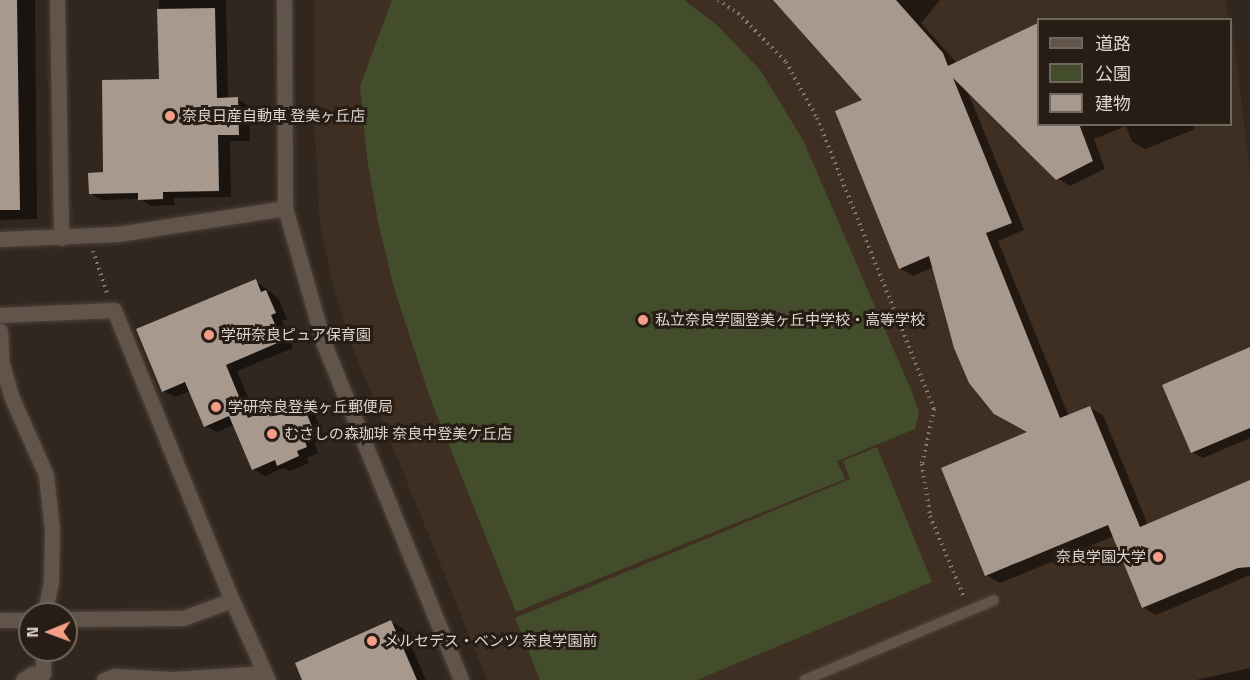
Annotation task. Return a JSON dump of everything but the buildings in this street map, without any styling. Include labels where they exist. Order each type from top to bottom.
[{"type":"street","points":[[57,0],[61,238]]},
{"type":"street","points":[[284,0],[285,208],[324,344],[461,680]]},
{"type":"street","points":[[0,239],[118,234],[285,208]]},
{"type":"street","points":[[0,315],[114,310],[232,600],[266,676],[173,679],[115,676],[104,680]]},
{"type":"street","points":[[0,331],[2,364],[11,396],[46,475],[52,529],[51,582],[47,602]]},
{"type":"street","points":[[78,620],[183,618],[232,600]]},
{"type":"street","points":[[0,620],[18,620]]},
{"type":"street","points":[[23,680],[32,674],[47,677],[45,662]]},
{"type":"lane","points":[[805,680],[994,600]]},
{"type":"path","points":[[718,0],[738,13],[786,62],[817,118],[934,409],[922,464],[930,516],[969,611]]},
{"type":"path","points":[[92,249],[114,310]]},
{"type":"shaded area","points":[[314,0],[1226,0],[1230,18],[1037,18],[1037,126],[1232,126],[1232,23],[1250,171],[1250,680],[487,680],[349,338],[333,285],[320,224],[315,134]]},
{"type":"green space","name":"私立奈良学園登美ヶ丘中学校・高等学校","points":[[392,0],[684,0],[717,25],[761,71],[803,140],[912,392],[919,413],[915,429],[837,461],[845,479],[516,612],[430,398],[394,288],[378,222],[367,158],[360,86]]},
{"type":"green space","points":[[877,447],[932,582],[697,680],[540,680],[515,618],[850,479],[843,461]]},
{"type":"place","name":"奈良日産自動車 登美ヶ丘店","points":[[170,116]]},
{"type":"place","name":"私立奈良学園登美ヶ丘中学校・高等学校","points":[[643,320]]},
{"type":"place","name":"学研奈良ピュア保育園","points":[[209,335]]},
{"type":"place","name":"学研奈良登美ヶ丘郵便局","points":[[216,407]]},
{"type":"place","name":"むさしの森珈琲 奈良中登美ケ丘店","points":[[272,434]]},
{"type":"place","name":"奈良学園大学","points":[[1158,557]]},
{"type":"place","name":"メルセデス・ベンツ 奈良学園前","points":[[372,641]]}]
